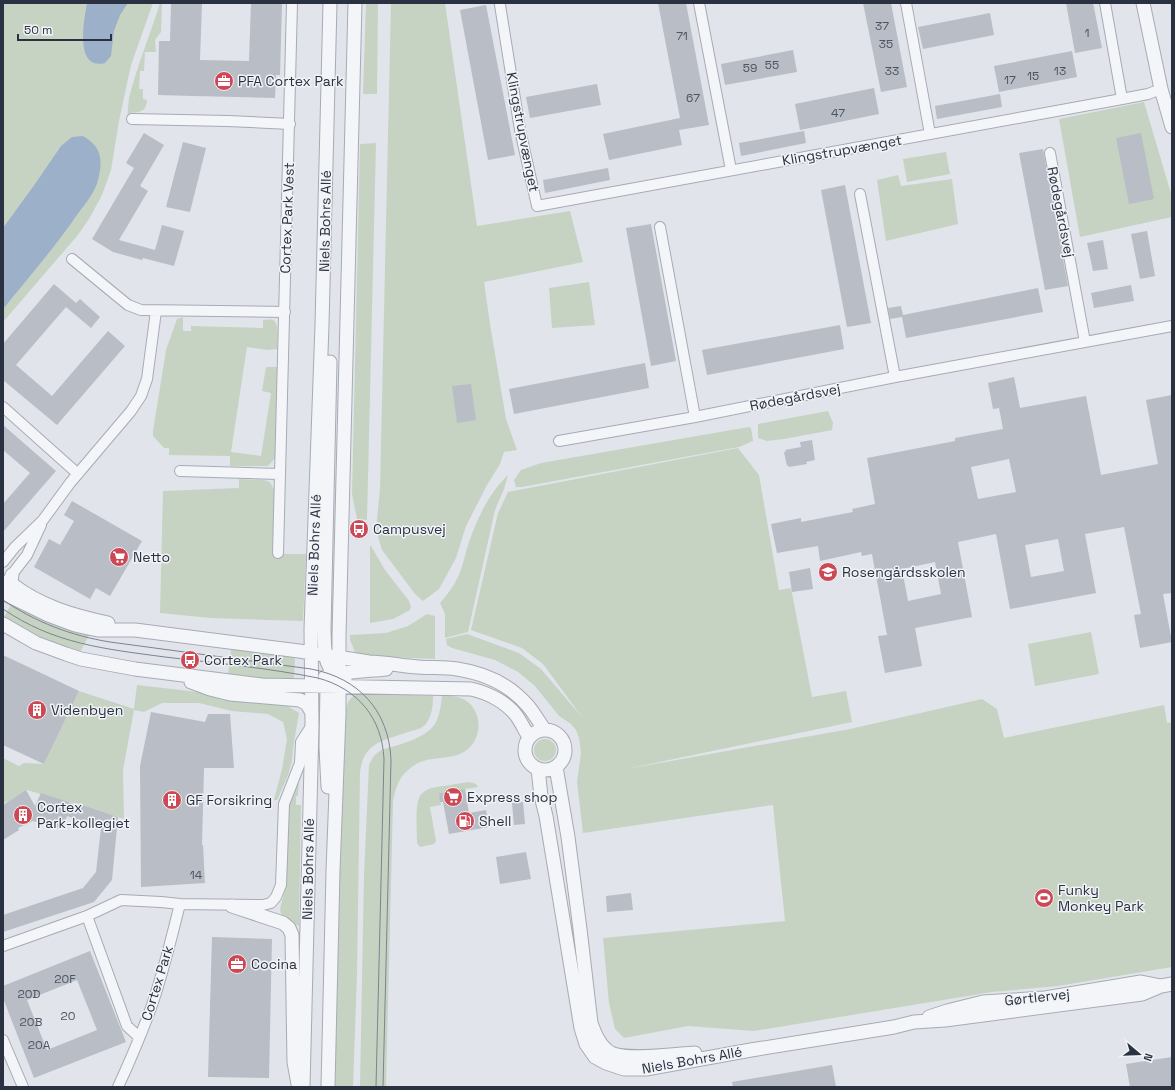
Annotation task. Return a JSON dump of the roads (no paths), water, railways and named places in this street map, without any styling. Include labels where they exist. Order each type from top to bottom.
[{"type":"street","name":"Cortex Park Vest","points":[[278,553],[292,3]]},
{"type":"street","name":"Niels Bohrs Allé","points":[[328,1087],[333,871],[327,683],[311,653],[322,325],[330,3]]},
{"type":"street","name":"Niels Bohrs Allé","points":[[303,1087],[312,725],[311,711],[327,683],[339,657],[355,3]]},
{"type":"street","points":[[699,3],[731,170]]},
{"type":"street","points":[[906,3],[930,134]]},
{"type":"street","points":[[1105,3],[1122,99]]},
{"type":"street","points":[[1143,3],[1161,89],[1172,127]]},
{"type":"street","name":"Klingstrupvænget","points":[[500,5],[520,130],[537,206],[1122,99],[1148,94],[1161,89]]},
{"type":"street","points":[[132,119],[290,124]]},
{"type":"street","name":"Rødegårdsvej","points":[[1050,153],[1085,342]]},
{"type":"street","points":[[860,194],[894,377]]},
{"type":"street","points":[[660,227],[695,417]]},
{"type":"street","points":[[72,259],[128,305],[141,310],[285,312]]},
{"type":"street","points":[[3,562],[15,547],[43,520],[78,474],[128,415],[141,396],[147,378],[156,311]]},
{"type":"street","points":[[322,325],[330,353],[324,622],[325,655],[328,666],[332,671],[327,683]]},
{"type":"street","name":"Rødegårdsvej","points":[[559,441],[695,417],[894,377],[1172,326]]},
{"type":"street","points":[[3,407],[78,474]]},
{"type":"street","points":[[180,470],[280,474]]},
{"type":"street","points":[[3,586],[27,555],[43,520]]},
{"type":"street","points":[[12,575],[11,581],[13,586],[51,606],[77,616],[135,630],[416,667],[456,668],[486,676],[500,682],[511,690],[528,706],[544,729]]},
{"type":"street","points":[[3,593],[48,615],[75,625],[98,630],[135,630]]},
{"type":"street","points":[[3,624],[36,643],[82,659],[121,667],[262,685],[327,683],[445,689],[462,688],[481,691],[504,703],[518,717],[529,737]]},
{"type":"street","points":[[327,683],[416,667]]},
{"type":"street","points":[[165,673],[210,689],[230,694],[300,700],[307,704],[311,711]]},
{"type":"street","points":[[3,946],[88,916],[121,900],[232,906],[262,905],[271,903],[276,897],[281,885],[284,804],[300,763],[301,742],[312,725]]},
{"type":"street","points":[[544,729],[551,730],[558,734],[563,740],[565,747],[565,755],[562,762],[550,770],[538,769],[532,766],[525,754],[524,747],[529,737],[538,730],[544,729]]},
{"type":"street","name":"Niels Bohrs Allé","points":[[556,767],[572,864],[591,1023],[595,1036],[603,1047],[612,1053],[626,1057],[751,1050]]},
{"type":"street","name":"Niels Bohrs Allé","points":[[538,769],[541,796],[546,816],[581,1028],[586,1044],[595,1058],[624,1069],[646,1069],[751,1050],[894,1027],[914,1022],[946,1020],[1009,1012]]},
{"type":"street","name":"Cortex Park","points":[[118,1087],[151,1008],[180,904]]},
{"type":"street","points":[[232,906],[283,923],[289,928],[292,935],[294,1062],[298,1087]]},
{"type":"street","name":"Cortex Park","points":[[88,916],[127,1026],[139,1037]]},
{"type":"street","name":"Gørtlervej","points":[[914,1022],[947,1011],[983,1002],[1045,998],[1141,982],[1166,985]]},
{"type":"street","name":"Gørtlervej","points":[[1009,1012],[1142,994],[1166,985]]},
{"type":"street","points":[[3,1040],[23,1087]]},
{"type":"water","points":[[87,3],[128,3],[120,15],[114,31],[111,56],[105,63],[95,63],[89,59],[85,52],[83,32]]},
{"type":"water","points":[[83,136],[94,145],[100,155],[100,173],[95,189],[61,237],[3,309],[3,228],[61,146],[72,137]]},
{"type":"tram line","points":[[3,600],[28,615],[54,627],[82,636],[110,642],[311,669],[328,673],[357,689],[368,700],[377,712],[384,726],[389,742],[391,760],[383,1087]]},
{"type":"tram line","points":[[3,609],[22,621],[41,630],[101,648],[299,674],[318,678],[345,690],[365,707],[373,718],[378,731],[384,759],[376,1087]]},
{"type":"place","name":"PFA Cortex Park","points":[[224,81]]},
{"type":"place","name":"Campusvej","points":[[359,529]]},
{"type":"place","name":"Netto","points":[[119,557]]},
{"type":"place","name":"Rosengårdsskolen","points":[[828,572]]},
{"type":"place","name":"Cortex Park","points":[[190,660]]},
{"type":"place","name":"Videnbyen","points":[[37,710]]},
{"type":"place","name":"Express shop","points":[[453,797]]},
{"type":"place","name":"GF Forsikring","points":[[172,800]]},
{"type":"place","name":"Cortex Park-kollegiet","points":[[23,815]]},
{"type":"place","name":"Shell","points":[[465,821]]},
{"type":"place","name":"Funky Monkey Park","points":[[1044,898]]},
{"type":"place","name":"Cocina","points":[[237,964]]}]
